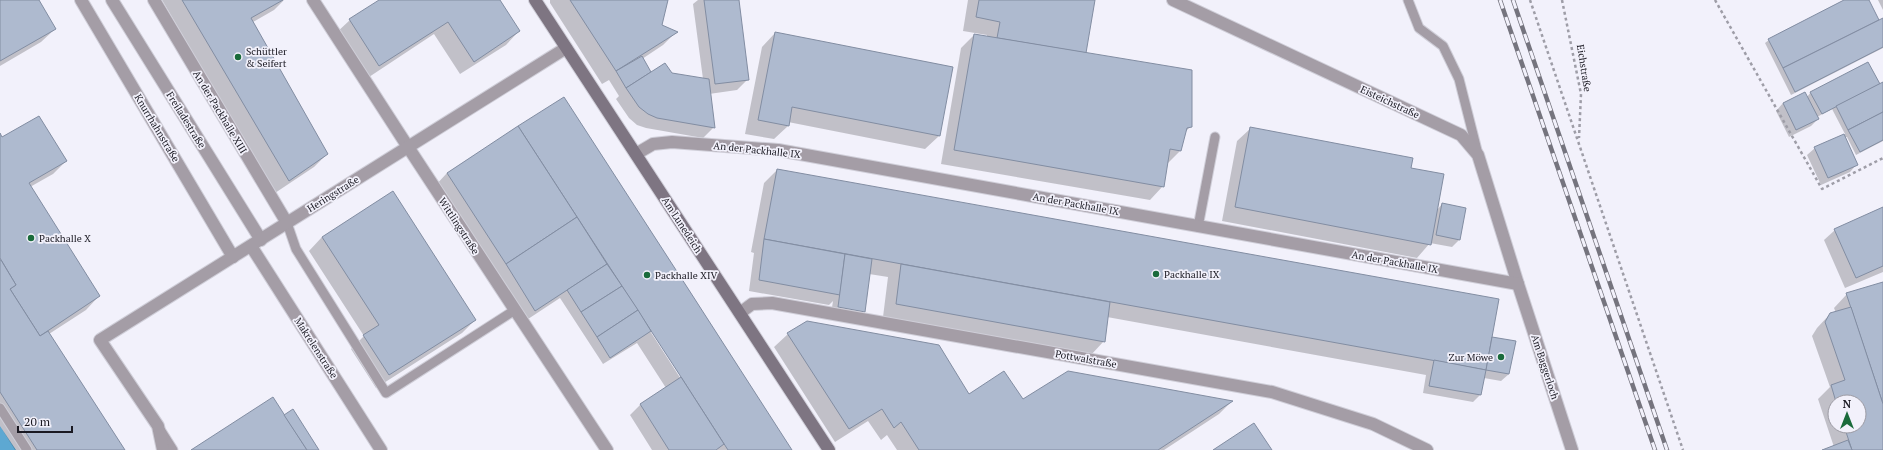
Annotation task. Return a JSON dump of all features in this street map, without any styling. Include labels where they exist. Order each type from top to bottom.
[{"type":"street","name":"Knurrhahnstraße","points":[[81,0],[233,257]]},
{"type":"street","name":"Freiladestraße","points":[[112,0],[256,243]]},
{"type":"street","name":"An der Packhalle XIII","points":[[154,0],[287,223]]},
{"type":"street","name":"Wittlingstraße","points":[[313,0],[607,450]]},
{"type":"street","name":"Am Lunedeich","points":[[535,0],[829,450]]},
{"type":"street","name":"Eisteichstraße","points":[[1173,0],[1461,135],[1478,155],[1518,284]]},
{"type":"street","name":"Heringstraße","points":[[158,426],[100,340],[566,48]]},
{"type":"street","name":"An der Packhalle IX","points":[[636,154],[653,144],[672,142],[778,150],[1518,284]]},
{"type":"street","name":"Makrelenstraße","points":[[256,243],[381,450]]},
{"type":"street","name":"Am Baggerloch","points":[[1518,284],[1572,450]]},
{"type":"street","name":"Pottwalstraße","points":[[740,313],[752,304],[772,303],[1272,392],[1373,424],[1427,450]]},
{"type":"street","points":[[158,426],[163,450]]},
{"type":"lane","points":[[1408,0],[1419,28],[1443,46],[1456,73],[1478,155]]},
{"type":"lane","points":[[1198,227],[1215,137]]},
{"type":"lane","points":[[287,223],[296,249],[386,393],[515,310]]},
{"type":"lane","points":[[0,408],[27,450]]},
{"type":"lane","points":[[158,426],[173,450]]},
{"type":"path","points":[[1530,0],[1579,140],[1683,450]]},
{"type":"path","name":"Eichstraße","points":[[1562,0],[1581,94],[1579,140]]},
{"type":"path","points":[[1715,0],[1822,189],[1883,158]]},
{"type":"water","points":[[0,426],[16,450],[0,450]]},
{"type":"building","points":[[0,0],[39,0],[56,29],[0,61]]},
{"type":"building","points":[[182,0],[283,0],[251,18],[328,154],[289,181]]},
{"type":"building","points":[[379,0],[500,0],[520,31],[474,62],[448,22],[379,66],[349,19]]},
{"type":"building","points":[[570,0],[668,0],[662,25],[678,32],[616,71]]},
{"type":"building","points":[[704,0],[739,0],[749,80],[715,84]]},
{"type":"building","points":[[979,0],[1095,0],[1086,53],[997,38],[1000,22],[976,17]]},
{"type":"building","points":[[1844,0],[1869,0],[1879,20],[1783,68],[1768,39]]},
{"type":"building","points":[[1883,18],[1883,47],[1795,92],[1783,68]]},
{"type":"building","points":[[775,32],[953,67],[940,136],[792,107],[789,126],[758,120]]},
{"type":"building","points":[[974,34],[1192,70],[1192,127],[1187,128],[1181,151],[1170,149],[1164,187],[954,150]]},
{"type":"building","points":[[642,56],[651,72],[626,88],[616,71]]},
{"type":"building","points":[[1868,62],[1880,84],[1822,114],[1810,92]]},
{"type":"building","points":[[665,63],[672,73],[709,79],[715,128],[657,118],[648,114],[639,107],[626,88]]},
{"type":"building","points":[[1883,82],[1883,112],[1848,130],[1836,106]]},
{"type":"building","points":[[1805,92],[1819,119],[1796,130],[1783,103]]},
{"type":"building","name":"Packhalle XIV","points":[[564,97],[792,450],[728,450],[518,126]]},
{"type":"building","points":[[1883,112],[1883,140],[1860,152],[1848,130]]},
{"type":"building","name":"Packhalle X","points":[[39,116],[67,161],[29,183],[100,296],[40,336],[10,289],[16,285],[0,258],[0,133],[2,137]]},
{"type":"building","points":[[518,126],[577,217],[506,264],[447,173]]},
{"type":"building","points":[[1250,127],[1413,158],[1411,168],[1444,174],[1431,245],[1235,207]]},
{"type":"building","points":[[1844,134],[1858,165],[1828,178],[1814,147]]},
{"type":"building","name":"Packhalle IX","points":[[777,169],[1499,299],[1486,370],[764,239]]},
{"type":"building","points":[[393,191],[476,320],[389,375],[363,335],[379,325],[322,237]]},
{"type":"building","points":[[1442,203],[1466,208],[1460,240],[1436,235]]},
{"type":"building","points":[[1883,207],[1883,266],[1856,278],[1834,229]]},
{"type":"building","points":[[577,217],[607,264],[535,311],[506,264]]},
{"type":"building","points":[[764,239],[845,254],[840,295],[759,280]]},
{"type":"building","points":[[845,254],[872,259],[865,312],[838,307]]},
{"type":"building","points":[[0,260],[16,285],[10,289],[40,336],[48,331],[125,450],[37,450],[0,392]]},
{"type":"building","points":[[607,264],[622,286],[581,312],[567,290]]},
{"type":"building","points":[[901,264],[1110,302],[1105,342],[896,304]]},
{"type":"building","points":[[1883,282],[1883,404],[1846,293]]},
{"type":"building","points":[[622,286],[638,310],[597,337],[581,312]]},
{"type":"building","points":[[1851,307],[1883,404],[1883,450],[1852,450],[1847,434],[1867,434],[1867,394],[1834,394],[1831,385],[1845,380],[1825,322],[1830,313]]},
{"type":"building","points":[[638,310],[651,331],[610,358],[597,337]]},
{"type":"building","points":[[807,321],[939,345],[969,394],[1004,371],[1023,399],[1068,371],[1233,401],[1158,450],[919,450],[901,422],[894,428],[882,409],[849,429],[787,333]]},
{"type":"building","points":[[1492,337],[1516,341],[1509,374],[1486,370]]},
{"type":"building","points":[[1434,360],[1486,370],[1481,395],[1429,386]]},
{"type":"building","points":[[681,377],[724,444],[716,450],[669,450],[640,404]]},
{"type":"building","points":[[273,397],[307,450],[191,450]]},
{"type":"building","points":[[293,409],[319,450],[307,450],[284,415]]},
{"type":"building","points":[[1254,423],[1272,450],[1213,450]]},
{"type":"building","points":[[1848,440],[1852,450],[1822,450]]},
{"type":"railway","points":[[1500,0],[1655,450]]},
{"type":"railway","points":[[1513,0],[1667,450]]},
{"type":"place","name":"Schüttler & Seifert","points":[[238,57]]},
{"type":"place","name":"Packhalle X","points":[[31,238]]},
{"type":"place","name":"Packhalle IX","points":[[1156,274]]},
{"type":"place","name":"Packhalle XIV","points":[[647,275]]},
{"type":"place","name":"Zur Möwe","points":[[1501,357]]}]
